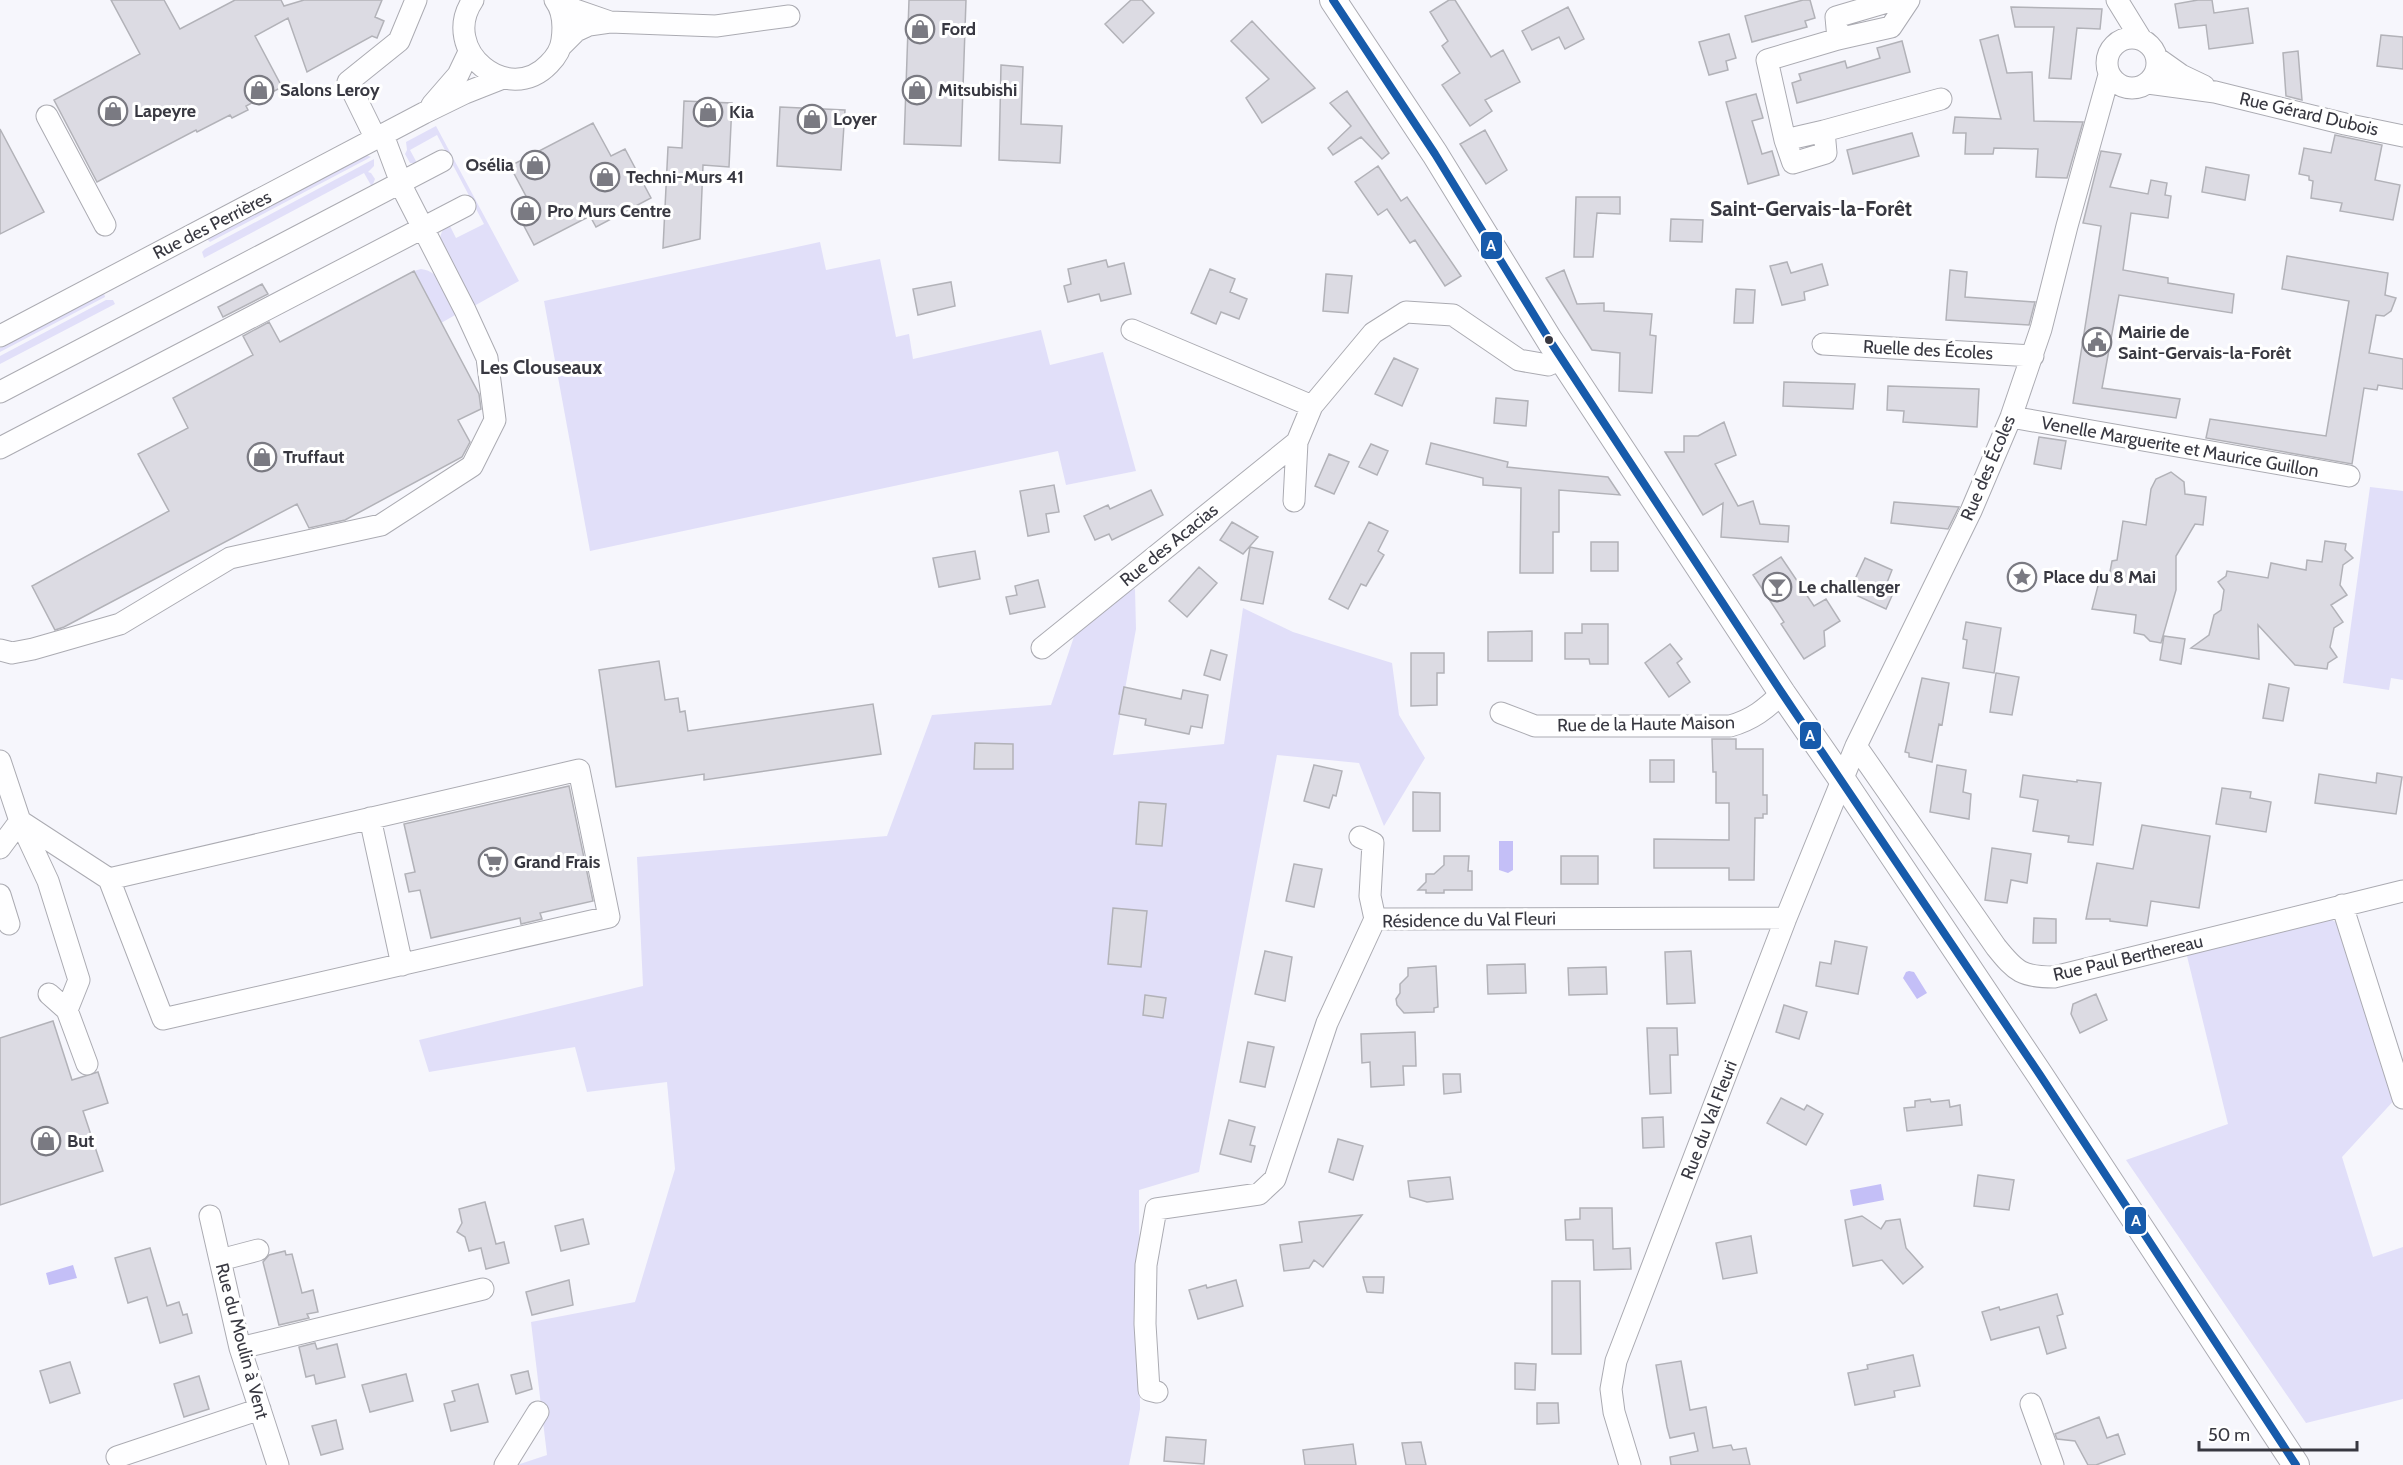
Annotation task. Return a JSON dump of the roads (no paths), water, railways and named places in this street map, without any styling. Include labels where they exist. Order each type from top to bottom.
[{"type":"main road","points":[[1333,0],[1435,154],[1562,359],[2296,1465]]},
{"type":"street","points":[[0,650],[12,653],[33,649],[120,624],[230,558],[381,525],[472,466],[495,420],[487,358],[379,137],[348,82],[399,41],[416,0]]},
{"type":"street","points":[[473,0],[464,21],[464,37],[469,52],[483,69],[503,78]]},
{"type":"street","points":[[1838,39],[1833,8],[1894,0]]},
{"type":"street","points":[[1908,0],[1891,27],[1838,39],[1767,60],[1785,140],[1793,163],[1826,153],[1824,132],[1941,99]]},
{"type":"street","points":[[557,2],[610,22],[716,26],[789,16]]},
{"type":"street","points":[[557,2],[564,24],[562,45]]},
{"type":"street","points":[[2117,2],[2141,39],[2150,45],[2157,58],[2155,74],[2138,86],[2116,84],[2109,75],[2106,61],[2111,48],[2117,2]]},
{"type":"street","name":"Rue des Perrières","points":[[0,336],[424,113],[503,78],[518,79],[538,72],[555,58],[562,45],[576,31],[589,25],[610,22]]},
{"type":"street","points":[[2111,48],[2124,38],[2141,39]]},
{"type":"street","name":"Rue des Perrières","points":[[424,113],[458,75],[469,52]]},
{"type":"street","name":"Rue Gérard Dubois","points":[[2157,58],[2181,75],[2215,92]]},
{"type":"street","name":"Rue des Écoles","points":[[1844,781],[1856,746],[1971,511],[2011,417],[2033,356],[2109,75]]},
{"type":"street","name":"Rue Gérard Dubois","points":[[2138,86],[2215,92],[2403,136]]},
{"type":"street","name":"Rue des Écoles","points":[[2090,140],[2099,125],[2138,86]]},
{"type":"street","points":[[47,116],[105,225]]},
{"type":"street","points":[[0,392],[442,161]]},
{"type":"street","points":[[0,448],[465,206]]},
{"type":"street","name":"Rue des Acacias","points":[[1294,501],[1297,442],[1312,406],[1373,333],[1406,312],[1453,315],[1519,360],[1548,365],[1562,359]]},
{"type":"street","points":[[1132,330],[1312,406]]},
{"type":"street","name":"Ruelle des Écoles","points":[[1823,344],[2033,356]]},
{"type":"street","name":"Venelle Marguerite et Maurice Guillon","points":[[2011,417],[2349,476]]},
{"type":"street","name":"Rue des Acacias","points":[[1042,648],[1297,442]]},
{"type":"street","name":"Rue de la Haute Maison","points":[[1501,713],[1535,726],[1730,726],[1746,722],[1766,710],[1782,693]]},
{"type":"street","name":"Rue Paul Berthereau","points":[[1856,746],[1996,948],[2014,970],[2031,977],[2054,977],[2403,891]]},
{"type":"street","points":[[0,761],[20,821],[48,881],[80,980],[67,1010]]},
{"type":"street","points":[[20,821],[108,879],[163,1019],[609,917],[579,770],[108,879]]},
{"type":"street","name":"Rue du Val Fleuri","points":[[1628,1458],[1614,1412],[1611,1389],[1617,1361],[1786,918],[1844,781]]},
{"type":"street","points":[[370,818],[402,965]]},
{"type":"street","points":[[0,848],[20,821]]},
{"type":"street","points":[[1360,837],[1372,843],[1370,896],[1375,919]]},
{"type":"street","points":[[0,895],[9,924]]},
{"type":"street","points":[[2342,905],[2403,1098]]},
{"type":"street","name":"Résidence du Val Fleuri","points":[[1157,1392],[1149,1390],[1145,1324],[1146,1265],[1155,1209],[1259,1194],[1275,1179],[1327,1023],[1375,919],[1786,918]]},
{"type":"street","points":[[49,994],[67,1010],[87,1065]]},
{"type":"street","name":"Rue du Moulin à Vent","points":[[210,1216],[240,1348],[278,1465]]},
{"type":"street","points":[[220,1260],[258,1250]]},
{"type":"street","points":[[240,1348],[483,1289]]},
{"type":"street","points":[[2031,1404],[2052,1465]]},
{"type":"street","points":[[117,1457],[260,1409]]},
{"type":"street","points":[[505,1465],[538,1412]]},
{"type":"place","name":"Ford","points":[[920,29]]},
{"type":"place","name":"Salons Leroy","points":[[259,90]]},
{"type":"place","name":"Mitsubishi","points":[[917,90]]},
{"type":"place","name":"Lapeyre","points":[[113,111]]},
{"type":"place","name":"Kia","points":[[708,112]]},
{"type":"place","name":"Loyer","points":[[812,119]]},
{"type":"place","name":"Osélia","points":[[535,165]]},
{"type":"place","name":"Techni-Murs 41","points":[[605,177]]},
{"type":"place","name":"Pro Murs Centre","points":[[526,211]]},
{"type":"place","name":"Mairie de Saint-Gervais-la-Forêt","points":[[2097,342]]},
{"type":"place","name":"Truffaut","points":[[262,457]]},
{"type":"place","name":"Place du 8 Mai","points":[[2022,577]]},
{"type":"place","name":"Le challenger","points":[[1777,587]]},
{"type":"place","name":"Grand Frais","points":[[493,862]]},
{"type":"place","name":"But","points":[[46,1141]]},
{"type":"district","name":"Saint-Gervais-la-Forêt","points":[[1811,209]]},
{"type":"district","name":"Les Clouseaux","points":[[541,367]]}]
